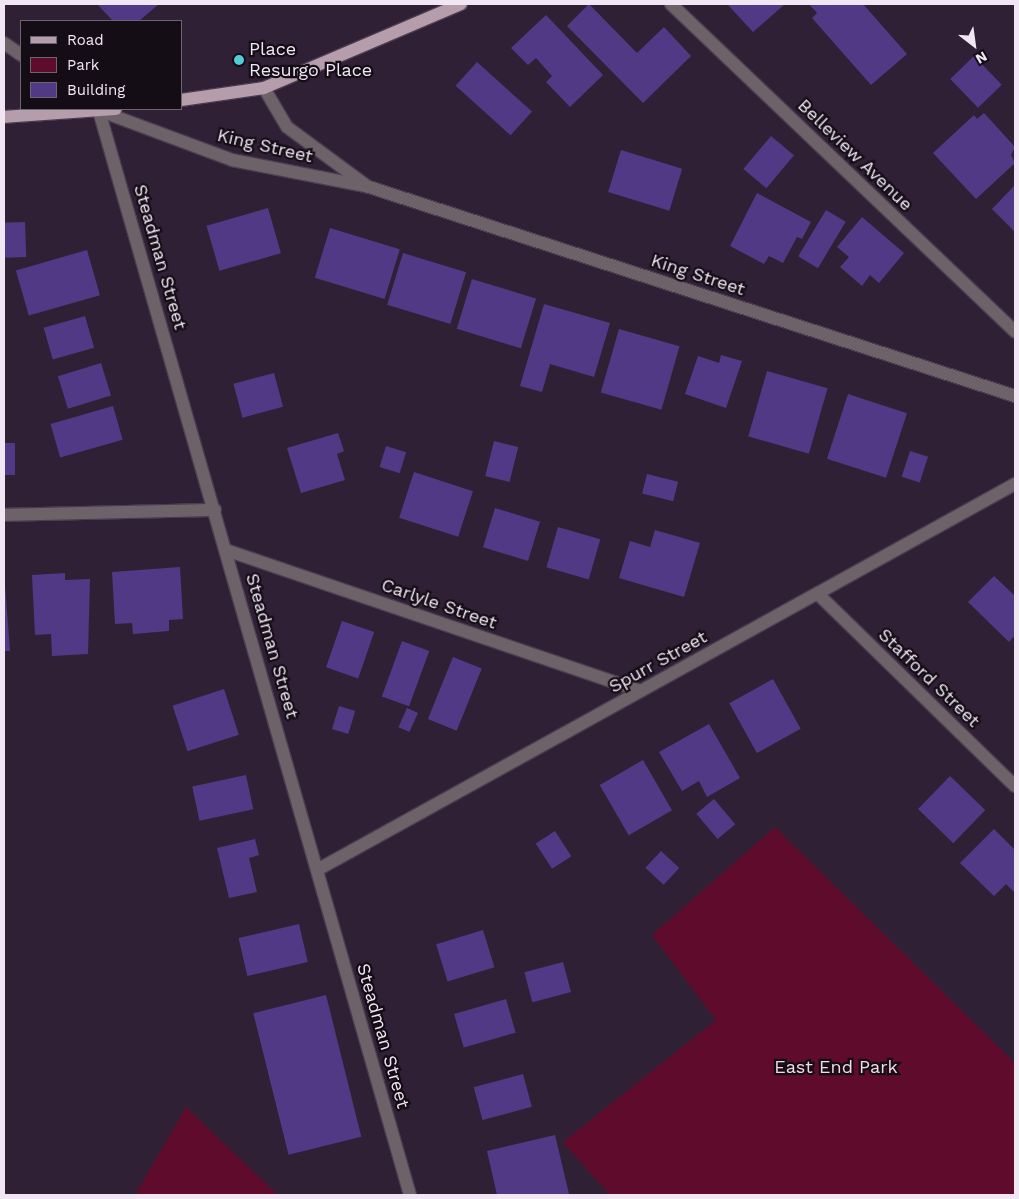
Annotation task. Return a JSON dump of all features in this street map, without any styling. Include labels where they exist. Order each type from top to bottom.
[{"type":"main road","points":[[182,100],[264,88],[461,4]]},
{"type":"main road","points":[[4,117],[97,110]]},
{"type":"street","name":"Belleview Avenue","points":[[671,4],[1015,332]]},
{"type":"street","points":[[4,43],[20,54]]},
{"type":"street","name":"King Street","points":[[264,88],[287,127],[369,187]]},
{"type":"street","name":"King Street","points":[[97,110],[232,160],[369,187],[1015,396]]},
{"type":"street","name":"Steadman Street","points":[[97,110],[226,550],[410,1195]]},
{"type":"street","name":"Spurr Street","points":[[317,870],[1015,484]]},
{"type":"street","points":[[4,515],[214,510]]},
{"type":"street","name":"Carlyle Street","points":[[226,550],[640,691]]},
{"type":"street","name":"Stafford Street","points":[[818,594],[1015,786]]},
{"type":"green space","name":"East End Park","points":[[775,827],[1015,1063],[1015,1195],[610,1195],[563,1142],[716,1020],[652,935]]},
{"type":"green space","points":[[186,1107],[278,1195],[135,1195]]},
{"type":"building","points":[[97,4],[159,4],[140,20],[112,20]]},
{"type":"building","points":[[589,4],[637,53],[664,27],[691,56],[643,103],[567,26]]},
{"type":"building","points":[[727,4],[785,4],[753,32]]},
{"type":"building","points":[[809,4],[863,4],[907,54],[871,85],[812,18],[817,13]]},
{"type":"building","points":[[546,15],[603,75],[570,107],[546,82],[552,76],[536,58],[528,65],[511,48]]},
{"type":"building","points":[[974,56],[1002,85],[978,108],[950,79]]},
{"type":"building","points":[[477,62],[532,112],[511,135],[456,86]]},
{"type":"building","points":[[984,113],[1015,147],[1011,155],[1015,163],[976,199],[933,153],[974,115],[977,119]]},
{"type":"building","points":[[771,136],[794,155],[766,188],[743,169]]},
{"type":"building","points":[[621,150],[682,169],[669,211],[608,192]]},
{"type":"building","points":[[1015,185],[1015,232],[992,209]]},
{"type":"building","points":[[757,193],[811,222],[802,239],[797,237],[783,263],[769,256],[764,264],[730,246]]},
{"type":"building","points":[[268,208],[281,253],[219,271],[206,226]]},
{"type":"building","points":[[826,210],[846,222],[818,268],[798,256]]},
{"type":"building","points":[[862,217],[904,253],[879,283],[870,275],[862,286],[840,267],[849,257],[837,247]]},
{"type":"building","points":[[25,222],[26,257],[5,258],[4,223]]},
{"type":"building","points":[[330,228],[400,249],[385,299],[315,278]]},
{"type":"building","points":[[87,250],[100,295],[29,316],[16,270]]},
{"type":"building","points":[[403,253],[466,272],[450,324],[387,305]]},
{"type":"building","points":[[472,279],[536,299],[521,348],[457,329]]},
{"type":"building","points":[[544,304],[610,323],[594,377],[550,364],[542,392],[520,386]]},
{"type":"building","points":[[85,316],[94,348],[53,360],[44,328]]},
{"type":"building","points":[[619,329],[680,346],[661,410],[601,392]]},
{"type":"building","points":[[721,355],[742,361],[726,408],[685,394],[698,356],[719,363]]},
{"type":"building","points":[[101,363],[111,396],[68,409],[58,376]]},
{"type":"building","points":[[767,371],[828,388],[809,454],[748,436]]},
{"type":"building","points":[[274,373],[283,407],[242,418],[233,384]]},
{"type":"building","points":[[848,394],[907,413],[886,478],[827,459]]},
{"type":"building","points":[[113,406],[123,440],[60,458],[51,424]]},
{"type":"building","points":[[338,433],[344,451],[337,454],[345,480],[301,493],[287,448]]},
{"type":"building","points":[[494,441],[518,447],[510,482],[485,476]]},
{"type":"building","points":[[4,443],[15,443],[15,475],[4,475]]},
{"type":"building","points":[[386,446],[406,452],[400,473],[380,467]]},
{"type":"building","points":[[910,451],[928,457],[920,483],[902,477]]},
{"type":"building","points":[[414,472],[473,491],[458,537],[399,518]]},
{"type":"building","points":[[647,474],[678,482],[673,501],[642,493]]},
{"type":"building","points":[[495,508],[540,522],[528,561],[483,547]]},
{"type":"building","points":[[558,527],[600,539],[589,580],[546,567]]},
{"type":"building","points":[[655,530],[700,543],[684,597],[619,578],[630,541],[650,547]]},
{"type":"building","points":[[180,567],[183,619],[169,620],[169,631],[133,634],[132,623],[115,624],[112,572]]},
{"type":"building","points":[[4,573],[10,651],[4,651]]},
{"type":"building","points":[[65,573],[65,580],[90,579],[88,654],[52,656],[51,634],[35,635],[32,575]]},
{"type":"building","points":[[994,576],[1015,596],[1015,635],[1009,642],[968,602]]},
{"type":"building","points":[[342,621],[374,632],[358,678],[326,667]]},
{"type":"building","points":[[402,641],[429,651],[409,706],[382,696]]},
{"type":"building","points":[[453,657],[482,669],[457,731],[428,719]]},
{"type":"building","points":[[773,679],[801,729],[757,753],[729,703]]},
{"type":"building","points":[[224,689],[239,735],[187,751],[173,706]]},
{"type":"building","points":[[339,706],[355,711],[348,734],[332,729]]},
{"type":"building","points":[[407,708],[418,713],[409,732],[398,727]]},
{"type":"building","points":[[709,724],[740,778],[707,797],[699,781],[682,791],[659,752]]},
{"type":"building","points":[[643,760],[672,810],[629,835],[600,785]]},
{"type":"building","points":[[246,775],[253,809],[199,821],[192,786]]},
{"type":"building","points":[[950,776],[985,810],[953,843],[918,809]]},
{"type":"building","points":[[714,799],[735,824],[718,839],[696,814]]},
{"type":"building","points":[[994,829],[1015,850],[1015,893],[1006,884],[994,896],[960,863]]},
{"type":"building","points":[[555,831],[571,856],[552,869],[536,844]]},
{"type":"building","points":[[255,839],[259,855],[249,858],[257,892],[229,898],[217,848]]},
{"type":"building","points":[[661,851],[679,868],[664,885],[645,868]]},
{"type":"building","points":[[299,924],[308,962],[247,976],[239,938]]},
{"type":"building","points":[[483,930],[494,967],[448,982],[436,944]]},
{"type":"building","points":[[563,962],[571,992],[532,1002],[524,972]]},
{"type":"building","points":[[326,995],[361,1137],[289,1155],[253,1013]]},
{"type":"building","points":[[506,999],[516,1033],[464,1048],[454,1014]]},
{"type":"building","points":[[523,1074],[532,1107],[483,1120],[474,1087]]},
{"type":"building","points":[[555,1135],[569,1194],[497,1195],[487,1151]]},
{"type":"place","name":"Place Resurgo Place","points":[[239,60]]}]
